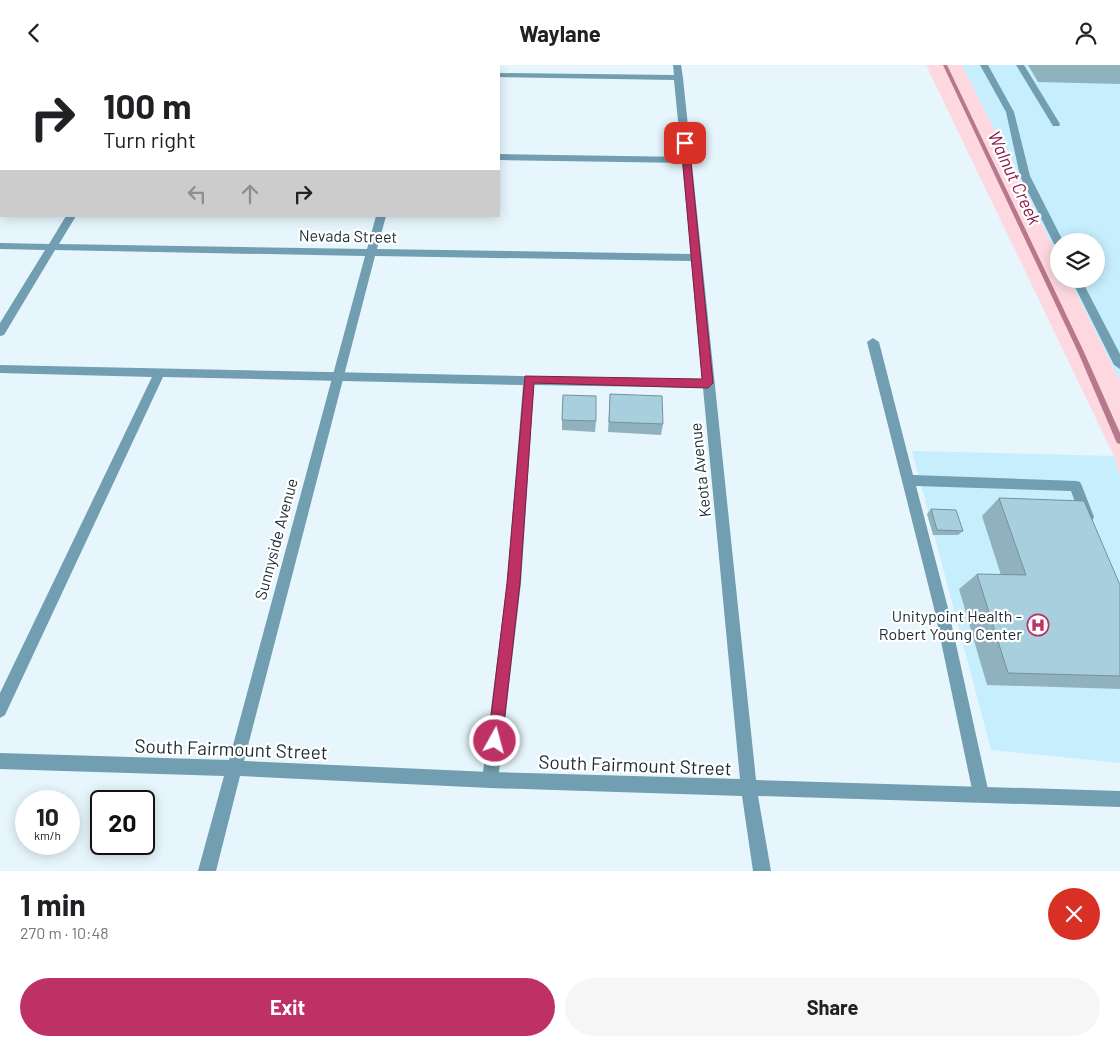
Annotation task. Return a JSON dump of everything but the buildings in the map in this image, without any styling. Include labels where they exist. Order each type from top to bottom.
[{"type":"street","name":"Keota Avenue","points":[[678,65],[695,258],[749,788],[762,871]]},
{"type":"street","points":[[984,65],[1010,112],[1026,177],[1054,233]]},
{"type":"street","points":[[1020,65],[1056,124]]},
{"type":"street","points":[[500,75],[679,78]]},
{"type":"street","points":[[500,157],[687,159]]},
{"type":"street","points":[[0,332],[70,217]]},
{"type":"street","name":"Sunnyside Avenue","points":[[207,871],[381,217]]},
{"type":"street","name":"Nevada Street","points":[[0,246],[695,258]]},
{"type":"street","points":[[1081,288],[1120,365]]},
{"type":"street","points":[[872,342],[941,608],[981,794]]},
{"type":"street","points":[[0,369],[159,373],[339,374],[708,383]]},
{"type":"street","points":[[0,710],[159,373]]},
{"type":"street","points":[[490,780],[514,583],[529,379]]},
{"type":"street","points":[[908,480],[1076,486],[1093,531]]},
{"type":"street","name":"South Fairmount Street","points":[[0,761],[233,768],[490,780],[1120,799]]},
{"type":"shaded area","points":[[926,65],[962,65],[1050,241],[1050,288],[1074,288],[1120,381],[1120,476],[1114,456]]},
{"type":"shaded area","points":[[962,65],[1120,65],[1120,381],[1074,288],[1105,288],[1105,233],[1050,233],[1050,241]]},
{"type":"shaded area","points":[[912,451],[1114,456],[1120,476],[1120,763],[991,750]]},
{"type":"waterway","name":"Walnut Creek","points":[[945,65],[1081,352],[1120,441]]},
{"type":"place","name":"Unitypoint Health - Robert Young Center","points":[[1038,625]]},
{"type":"route","points":[[495,741],[514,583],[529,379],[708,383],[685,143]]}]
